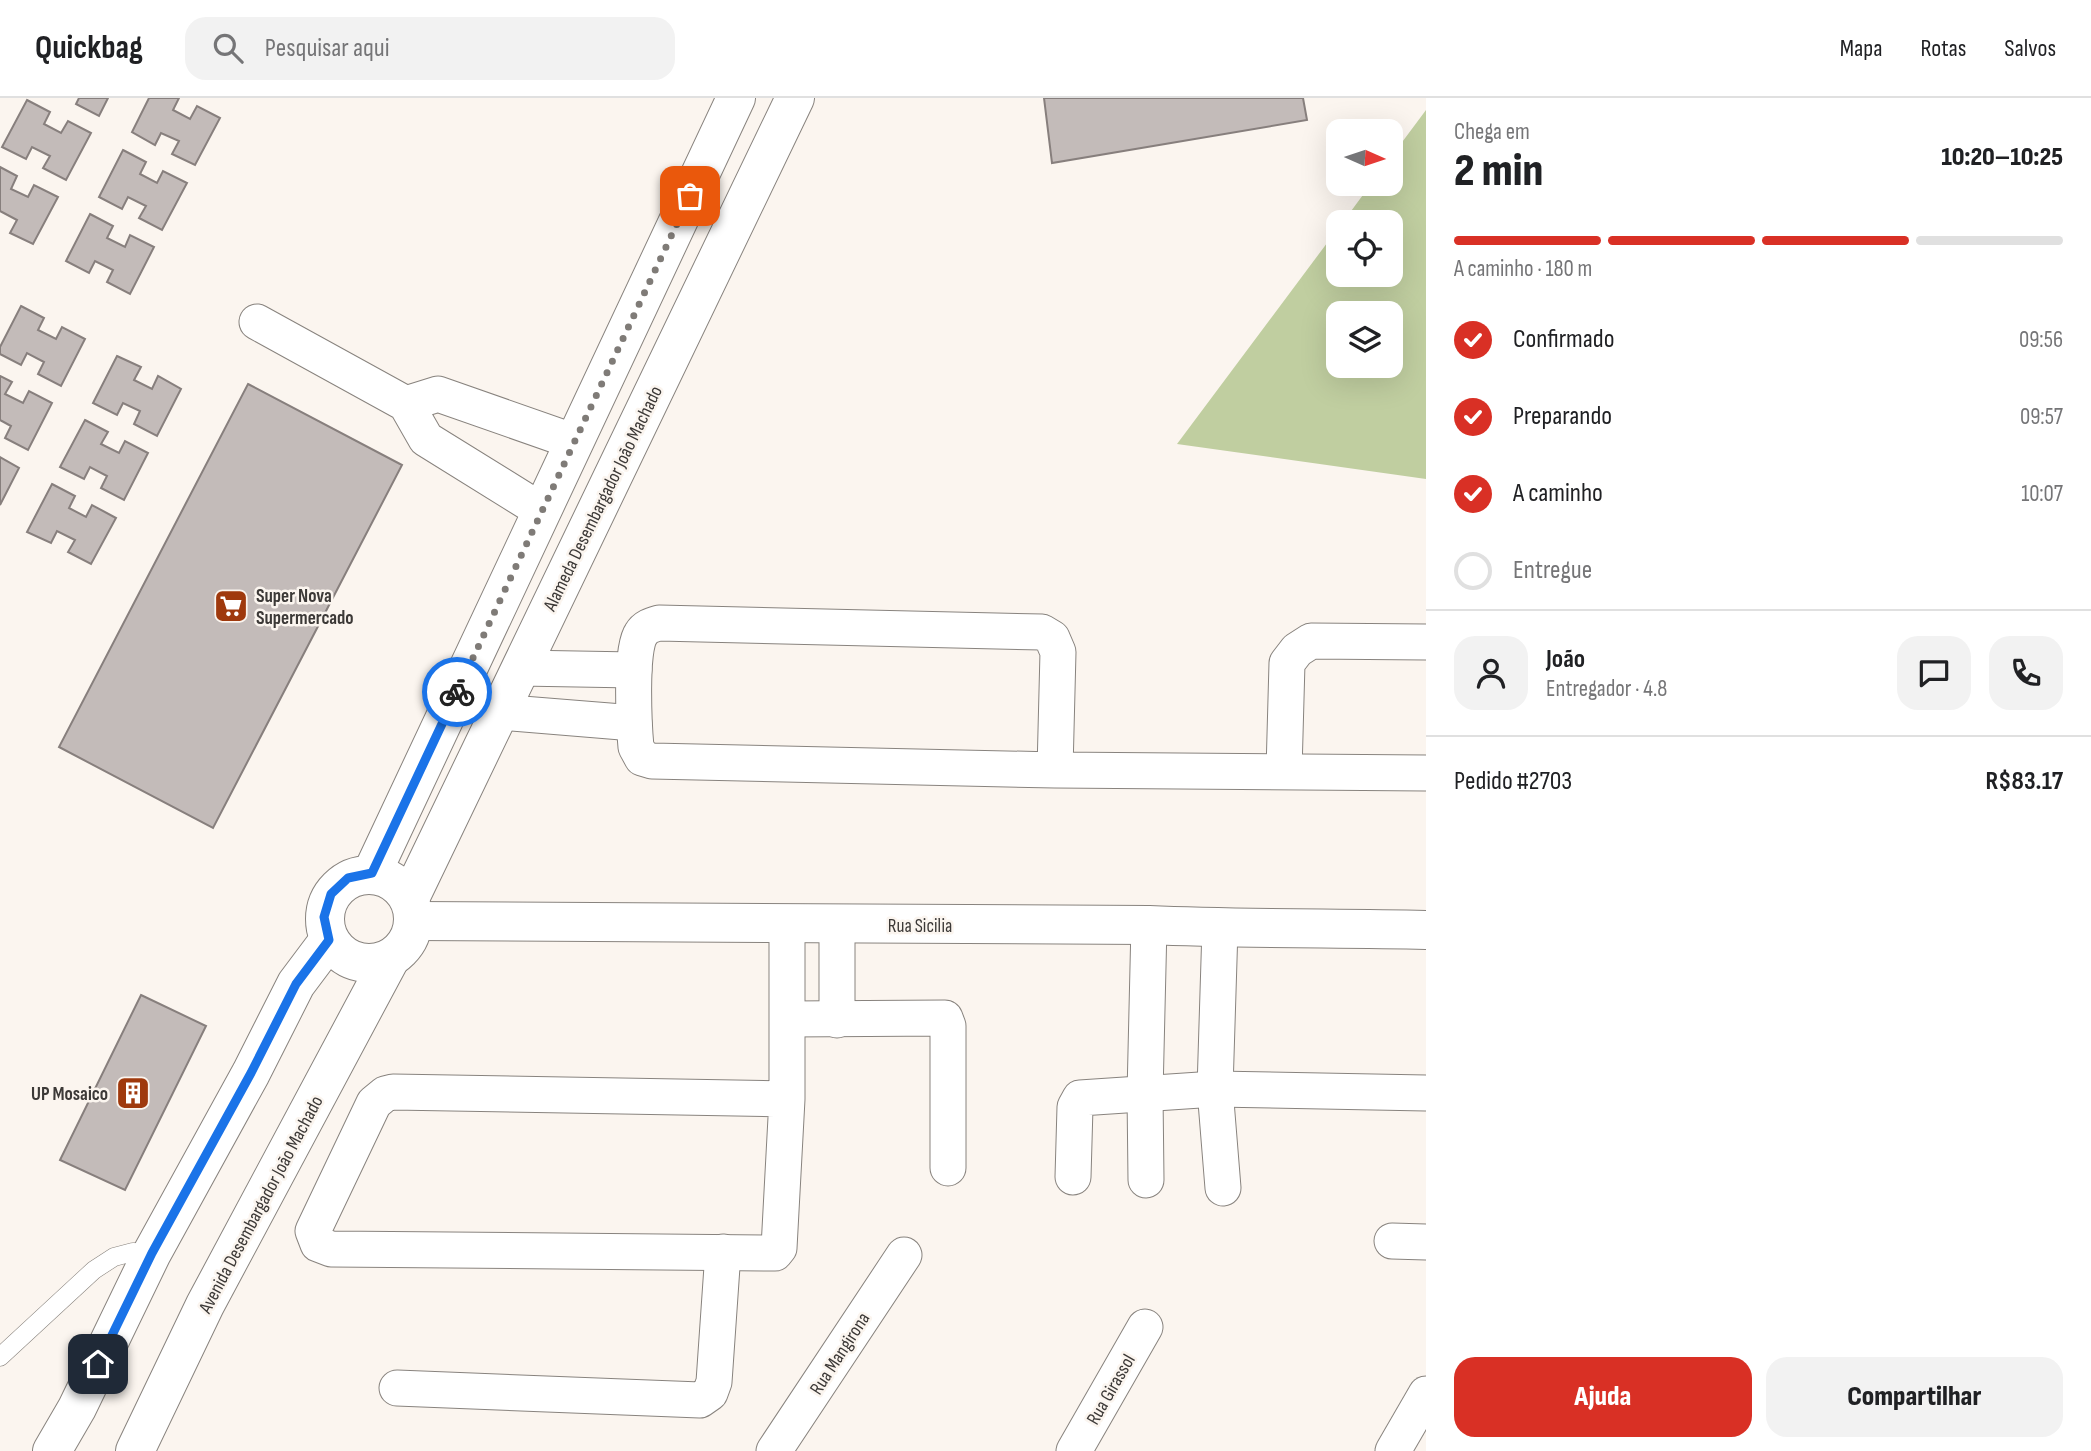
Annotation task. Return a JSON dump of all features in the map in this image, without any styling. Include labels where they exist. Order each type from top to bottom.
[{"type":"street","points":[[372,873],[736,98]]},
{"type":"street","name":"Alameda Desembargador João Machado","points":[[412,910],[499,712],[795,98]]},
{"type":"street","points":[[257,323],[406,404],[426,439],[542,511]]},
{"type":"street","points":[[406,404],[439,394],[575,442]]},
{"type":"street","points":[[1055,770],[1058,652],[1052,638],[1042,632],[659,623],[648,627],[639,635],[634,670],[636,747],[642,758],[652,761],[1055,770],[1426,774]]},
{"type":"street","points":[[1284,771],[1287,663],[1297,650],[1311,641],[1426,642]]},
{"type":"street","points":[[520,668],[634,670]]},
{"type":"street","points":[[499,712],[634,723]]},
{"type":"street","points":[[372,873],[394,881],[412,910],[407,944],[390,959],[367,964],[345,957],[329,940],[324,917],[331,894],[348,878],[372,873]]},
{"type":"street","name":"Rua Sicilia","points":[[412,910],[837,925],[1149,925],[1426,930]]},
{"type":"street","points":[[787,1099],[385,1094],[374,1103],[313,1231],[318,1244],[331,1248],[775,1253],[779,1248],[787,1099],[788,924]]},
{"type":"street","points":[[836,1020],[837,925]]},
{"type":"street","points":[[1146,1180],[1149,925]]},
{"type":"street","points":[[1220,928],[1215,1090],[1223,1188]]},
{"type":"street","points":[[52,1451],[152,1253],[251,1073],[296,984],[329,940]]},
{"type":"street","name":"Avenida Desembargador João Machado","points":[[135,1451],[205,1305],[390,959]]},
{"type":"street","points":[[789,1019],[945,1018],[948,1026],[948,1168]]},
{"type":"street","points":[[1073,1177],[1075,1107],[1080,1098],[1215,1090],[1426,1093]]},
{"type":"street","points":[[397,1388],[700,1400],[710,1394],[715,1382],[723,1252]]},
{"type":"street","name":"Rua Mangirona","points":[[774,1451],[904,1255]]},
{"type":"street","name":"Rua Girassol","points":[[1074,1451],[1145,1326]]},
{"type":"street","points":[[1393,1451],[1426,1394]]},
{"type":"lane","points":[[0,1357],[94,1270],[114,1257],[133,1252],[152,1253]]},
{"type":"green space","points":[[1426,110],[1426,479],[1177,444],[1326,244],[1326,287],[1403,287],[1403,210],[1352,210],[1362,196],[1404,196],[1404,140]]},
{"type":"building","points":[[79,98],[108,98],[99,116],[76,104]]},
{"type":"building","points":[[149,98],[179,98],[173,110],[190,119],[197,106],[220,118],[195,165],[172,154],[179,141],[161,133],[155,145],[132,132]]},
{"type":"building","points":[[1044,98],[1303,98],[1307,120],[1052,163]]},
{"type":"building","points":[[27,100],[50,112],[44,124],[61,133],[68,121],[91,133],[66,180],[43,168],[50,156],[32,147],[26,159],[2,147]]},
{"type":"building","points":[[123,150],[146,162],[140,174],[157,183],[163,171],[187,183],[162,230],[139,218],[146,206],[128,197],[122,209],[99,197]]},
{"type":"building","points":[[0,167],[17,176],[11,189],[28,197],[34,185],[58,197],[33,244],[10,233],[17,220],[0,211]]},
{"type":"building","points":[[90,214],[113,226],[107,238],[125,247],[130,235],[154,247],[130,294],[107,282],[113,270],[95,261],[89,273],[66,261]]},
{"type":"building","points":[[21,306],[44,318],[38,330],[56,339],[62,327],[85,339],[61,386],[38,374],[44,362],[27,353],[21,365],[0,354],[0,347]]},
{"type":"building","points":[[117,356],[141,367],[134,380],[152,389],[158,376],[181,389],[157,436],[134,424],[140,411],[123,403],[117,415],[93,403]]},
{"type":"building","points":[[0,376],[12,382],[5,394],[23,403],[29,391],[52,403],[28,450],[5,438],[11,426],[0,420]]},
{"type":"building","name":"Super Nova Supermercado","points":[[248,384],[402,465],[213,828],[59,747]]},
{"type":"building","points":[[85,420],[108,432],[101,444],[119,453],[125,441],[148,453],[124,500],[101,488],[107,476],[90,467],[84,479],[60,467]]},
{"type":"building","points":[[0,457],[19,468],[0,505]]},
{"type":"building","points":[[52,484],[75,496],[69,508],[86,517],[92,505],[116,518],[91,564],[68,552],[75,540],[57,531],[51,543],[27,532]]},
{"type":"building","name":"UP Mosaico","points":[[141,995],[206,1026],[125,1190],[60,1160]]},
{"type":"way so far","points":[[457,692],[690,196]]},
{"type":"place","name":"Super Nova Supermercado","points":[[231,606]]},
{"type":"place","name":"UP Mosaico","points":[[133,1093]]},
{"type":"route","points":[[98,1364],[152,1253],[251,1073],[296,984],[329,940],[324,917],[331,894],[348,878],[372,873],[457,692]]}]
